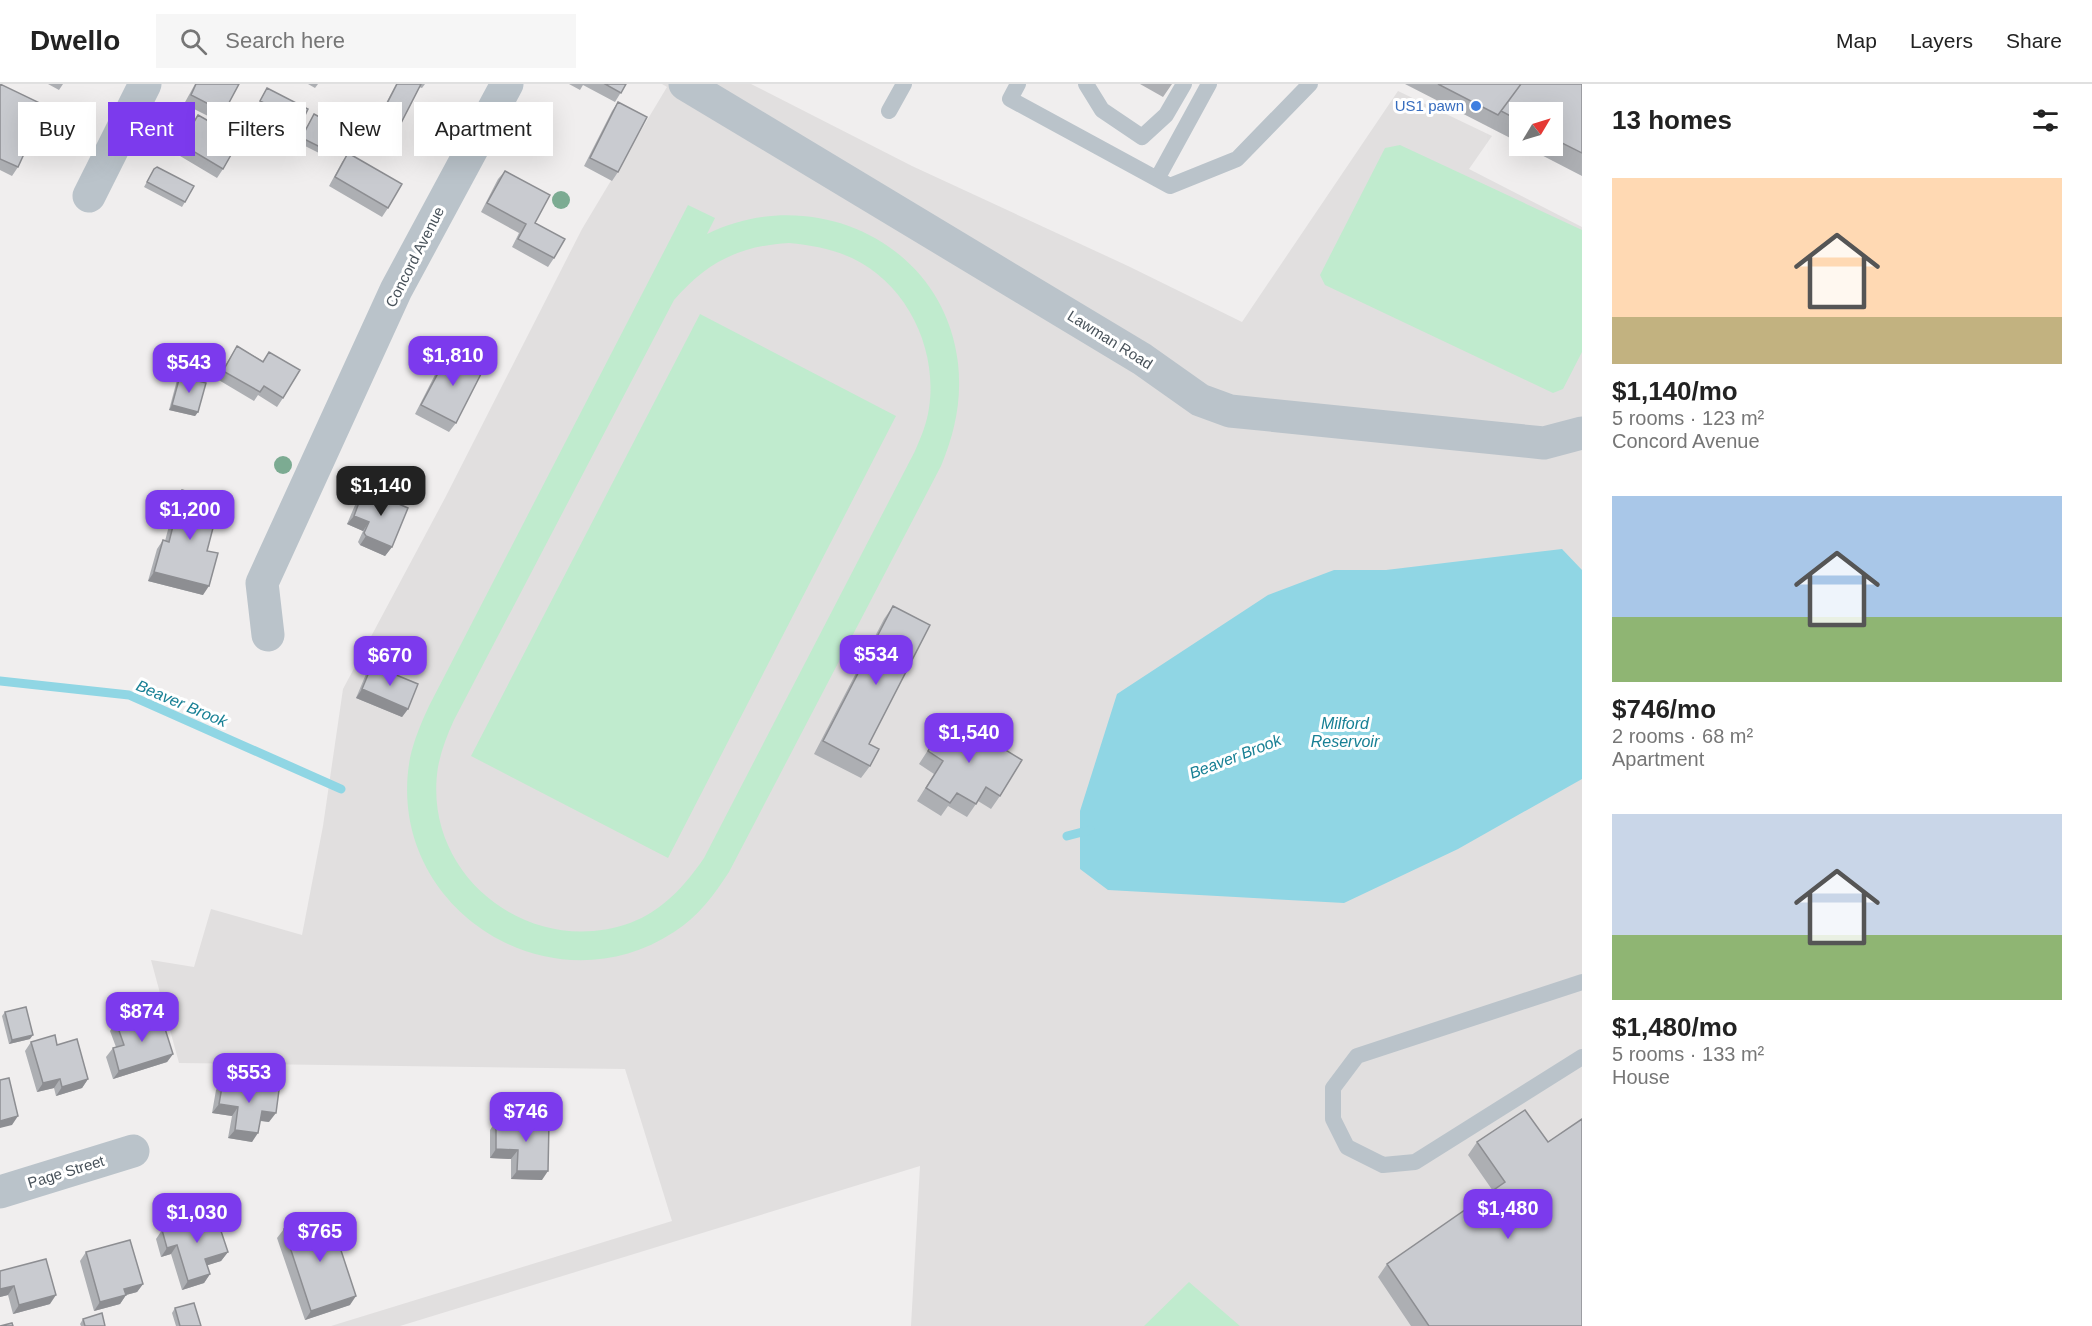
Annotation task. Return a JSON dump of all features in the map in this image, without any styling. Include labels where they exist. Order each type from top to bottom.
[{"type":"street","points":[[89,196],[145,84]]},
{"type":"street","name":"Concord Avenue","points":[[268,635],[262,583],[396,290],[507,84]]},
{"type":"street","name":"Lawman Road","points":[[686,84],[1142,359],[1200,400],[1230,411],[1544,443],[1582,434]]},
{"type":"street","name":"Page Street","points":[[0,1192],[133,1151]]},
{"type":"lane","points":[[889,111],[904,84]]},
{"type":"lane","points":[[1018,84],[1010,99],[1170,186],[1237,159],[1310,84]]},
{"type":"lane","points":[[1086,84],[1102,110],[1143,137],[1166,115],[1184,84]]},
{"type":"lane","points":[[1156,179],[1209,84]]},
{"type":"lane","points":[[1582,982],[1357,1056],[1333,1088],[1333,1119],[1347,1147],[1383,1165],[1415,1162],[1582,1057]]},
{"type":"shaded area","points":[[662,84],[751,84],[912,166],[1128,266],[1242,322],[1398,91],[1492,136],[1469,169],[1582,227],[1582,1326],[911,1326],[920,1166],[400,1326],[331,1326],[672,1221],[625,1069],[179,1063],[151,960],[194,967],[211,909],[302,935],[323,826],[343,689],[445,498],[582,229],[667,87]]},
{"type":"green space","points":[[1400,145],[1582,230],[1582,352],[1563,389],[1553,393],[1325,285],[1320,275],[1385,148]]},
{"type":"green space","points":[[688,205],[715,218],[707,234],[747,220],[789,215],[829,220],[867,234],[900,255],[928,284],[948,321],[958,363],[958,403],[954,428],[946,453],[729,872],[691,920],[674,932],[626,954],[576,960],[528,952],[485,931],[449,900],[422,859],[408,811],[410,758],[429,706]],"holes":[[[789,243],[813,246],[852,258],[871,269],[903,301],[923,341],[931,386],[925,425],[915,451],[704,858],[689,878],[662,905],[630,923],[592,931],[555,929],[520,918],[490,899],[465,873],[447,842],[437,806],[438,767],[449,731],[674,300],[699,275],[725,258],[755,248]]]},
{"type":"green space","points":[[700,314],[896,416],[668,858],[471,756]]},
{"type":"green space","points":[[1189,1282],[1240,1326],[1144,1326]]},
{"type":"water","name":"Milford Reservoir","points":[[1562,549],[1582,570],[1582,779],[1458,849],[1344,903],[1108,890],[1080,869],[1080,811],[1117,694],[1268,595],[1334,570],[1386,570]]},
{"type":"building","points":[[0,84],[38,102],[18,102],[18,156],[23,156],[18,167],[0,159]]},
{"type":"building","points":[[196,84],[239,84],[229,102],[207,103],[191,95]]},
{"type":"building","points":[[397,84],[421,84],[402,121],[402,102],[388,102]]},
{"type":"building","points":[[605,84],[626,84],[621,93]]},
{"type":"building","points":[[1438,84],[1521,84],[1498,115]]},
{"type":"building","points":[[1521,84],[1582,84],[1582,153],[1563,144],[1563,102],[1509,102],[1509,115],[1501,111]]},
{"type":"building","points":[[267,88],[294,102],[262,102],[260,101]]},
{"type":"building","points":[[618,102],[647,117],[618,172],[590,158]]},
{"type":"building","points":[[314,114],[318,116],[318,146],[306,140],[306,129]]},
{"type":"building","points":[[198,115],[207,120],[207,156],[230,156],[223,169],[195,152],[195,120]]},
{"type":"building","points":[[346,156],[353,156],[402,184],[388,208],[335,177]]},
{"type":"building","points":[[157,167],[194,186],[185,202],[147,182]]},
{"type":"building","points":[[505,171],[550,195],[535,223],[565,239],[554,258],[518,239],[526,224],[487,203]]},
{"type":"building","points":[[237,346],[263,362],[269,352],[300,370],[283,398],[264,386],[260,392],[223,371]]},
{"type":"building","points":[[450,351],[484,368],[456,423],[421,405]]},
{"type":"building","points":[[180,376],[206,383],[198,412],[172,405]]},
{"type":"building","points":[[364,489],[408,508],[392,547],[366,536],[364,533],[369,522],[354,516]]},
{"type":"building","points":[[182,490],[220,501],[207,551],[218,553],[209,586],[154,572],[163,540],[169,542]]},
{"type":"building","points":[[893,606],[930,625],[869,744],[879,749],[870,766],[823,741]]},
{"type":"building","points":[[372,665],[418,684],[408,709],[362,689]]},
{"type":"building","points":[[950,716],[1022,760],[1000,796],[986,787],[976,804],[957,793],[950,803],[926,788],[943,761],[928,751]]},
{"type":"building","points":[[26,1007],[33,1035],[12,1040],[5,1012]]},
{"type":"building","points":[[161,1016],[173,1054],[119,1071],[113,1048],[124,1045],[116,1022],[126,1019],[129,1026]]},
{"type":"building","points":[[55,1035],[57,1045],[77,1039],[88,1079],[62,1087],[60,1079],[43,1083],[31,1042]]},
{"type":"building","points":[[9,1078],[18,1116],[0,1121],[0,1080]]},
{"type":"building","points":[[223,1081],[279,1090],[276,1113],[262,1111],[258,1133],[235,1130],[238,1107],[219,1104]]},
{"type":"building","points":[[1525,1110],[1548,1142],[1582,1119],[1582,1326],[1429,1326],[1387,1264],[1505,1182],[1477,1142]]},
{"type":"building","points":[[496,1121],[549,1122],[548,1171],[517,1171],[518,1150],[496,1149]]},
{"type":"building","points":[[215,1213],[228,1252],[205,1259],[210,1274],[188,1281],[177,1245],[167,1248],[162,1230]]},
{"type":"building","points":[[329,1214],[356,1296],[311,1311],[284,1229]]},
{"type":"building","points":[[130,1240],[143,1284],[124,1289],[126,1295],[100,1302],[86,1252]]},
{"type":"building","points":[[46,1259],[56,1295],[19,1305],[14,1286],[0,1289],[0,1271]]},
{"type":"building","points":[[194,1303],[201,1326],[180,1326],[175,1308]]},
{"type":"building","points":[[102,1313],[105,1326],[85,1326],[83,1319]]},
{"type":"waterway","name":"Beaver Brook","points":[[0,681],[129,695],[341,789]]},
{"type":"waterway","name":"Beaver Brook","points":[[1067,836],[1090,830]]},
{"type":"place","name":"US1 pawn","points":[[1476,106]]}]
